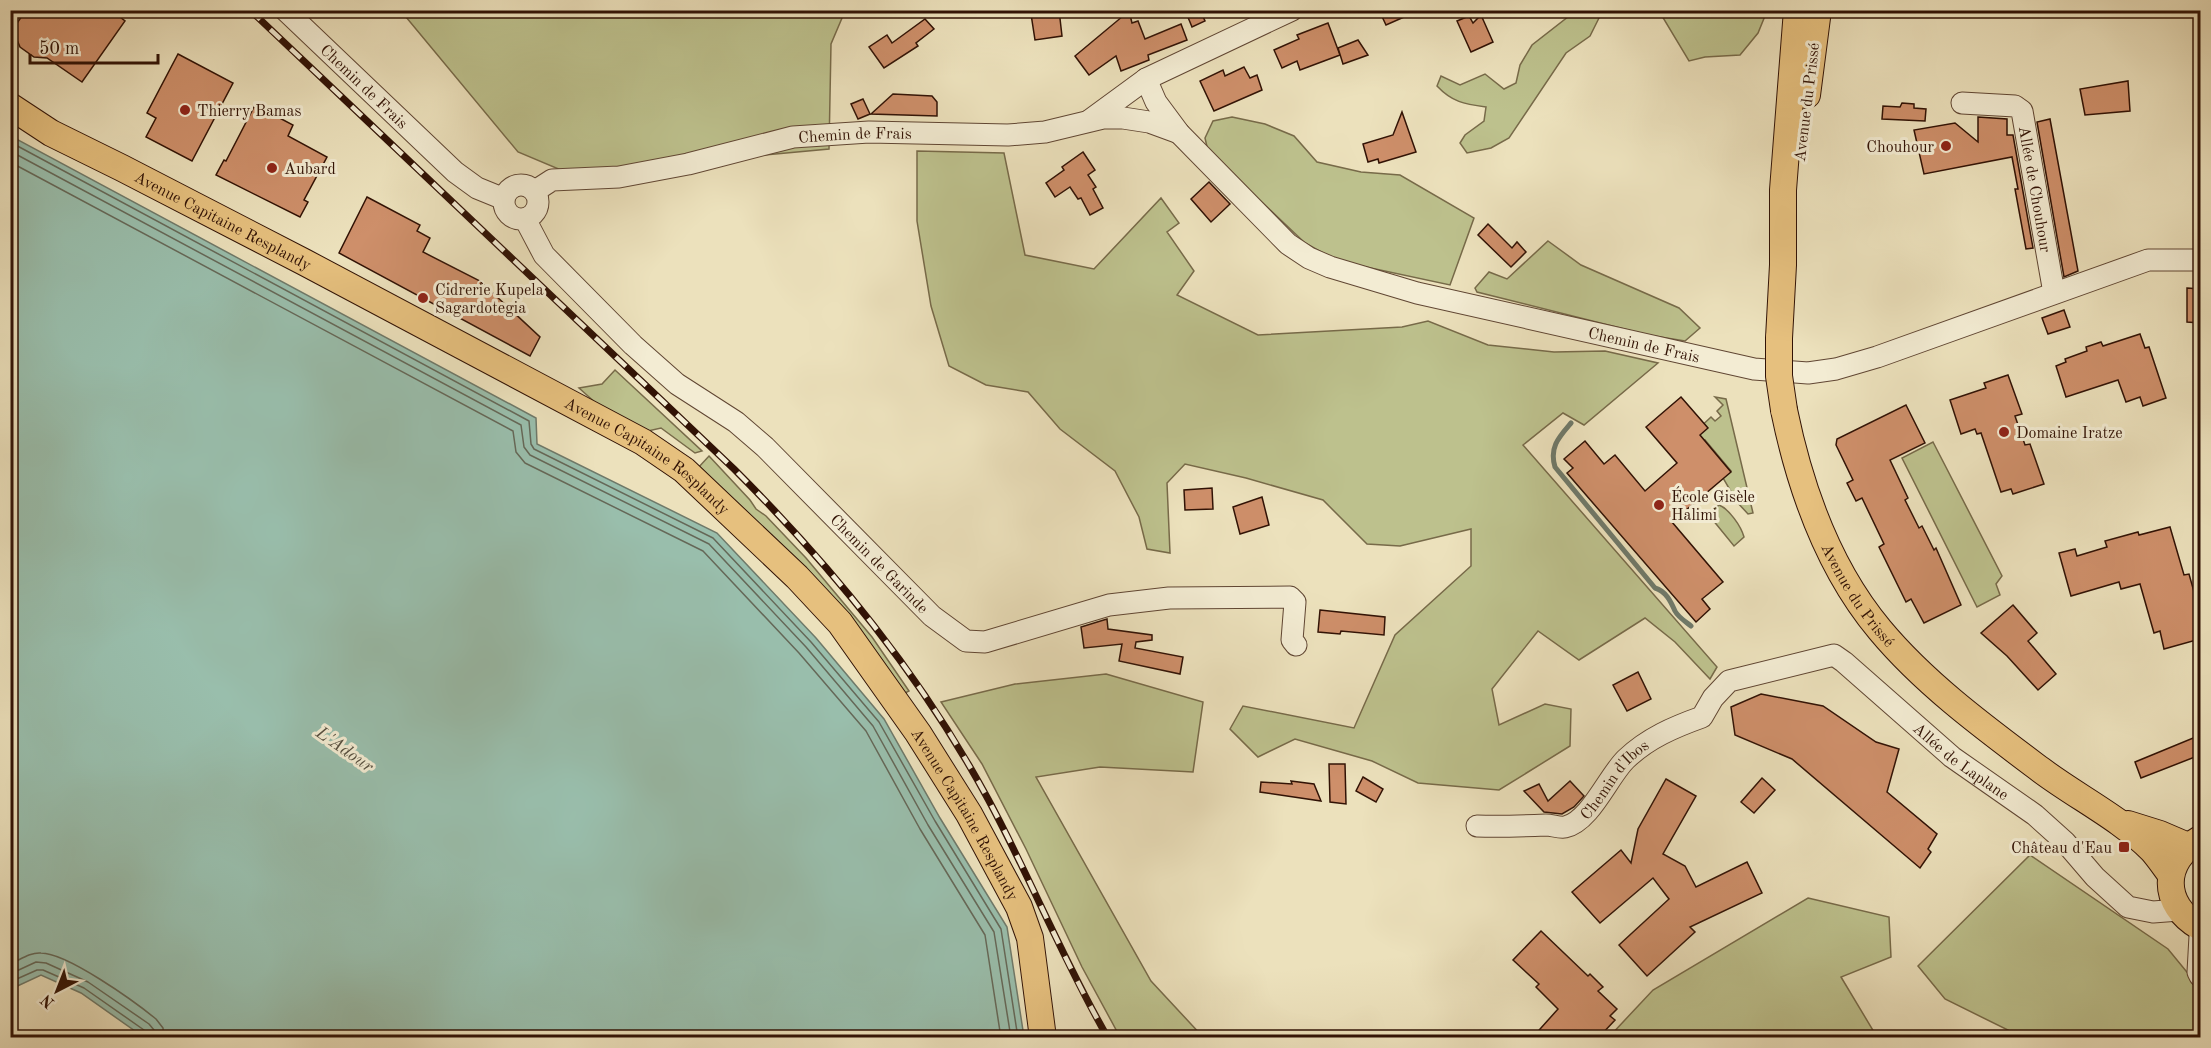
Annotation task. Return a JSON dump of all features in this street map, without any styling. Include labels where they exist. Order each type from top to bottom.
[{"type":"main road","name":"Avenue du Prissé","points":[[1797,10],[1783,190],[1779,376],[1794,454],[1810,505],[1840,569],[1862,606],[1879,630],[1900,653],[1956,704],[2043,772],[2116,821],[2151,850],[2171,875]]},
{"type":"main road","name":"Avenue du Prissé","points":[[1783,265],[1818,10]]},
{"type":"main road","name":"Avenue Capitaine Resplandy","points":[[10,106],[51,133],[243,231],[611,425],[684,470],[797,577],[840,623],[918,733],[969,814],[1019,907],[1030,938],[1043,1038]]},
{"type":"main road","name":"Avenue du Prissé","points":[[2116,821],[2194,842]]},
{"type":"main road","points":[[2194,842],[2175,864],[2171,875],[2174,899],[2179,910],[2189,921],[2200,927]]},
{"type":"street","name":"Chemin de Frais","points":[[285,10],[455,172],[477,188],[504,199]]},
{"type":"street","points":[[1088,122],[1098,112],[1146,79],[1292,10]]},
{"type":"street","name":"Chemin de Frais","points":[[1146,79],[1156,102],[1179,133],[1288,244],[1309,258],[1330,267],[1417,292],[1754,369],[1808,373],[1836,369],[1876,357],[2148,260],[2200,260]]},
{"type":"street","name":"Allée de Chouhour","points":[[1962,103],[2015,106],[2022,111],[2054,293]]},
{"type":"street","name":"Chemin de Frais","points":[[525,219],[518,220],[507,213],[504,199],[510,188],[517,185],[523,185],[535,191],[552,180],[619,177],[688,164],[793,137],[869,132],[1008,135],[1045,132],[1103,118],[1149,122],[1179,133]]},
{"type":"street","points":[[525,219],[536,211],[539,204],[535,191]]},
{"type":"street","name":"Chemin de Garinde","points":[[525,219],[544,255],[633,345],[677,384],[736,422],[765,447],[932,616],[966,641],[985,642],[1109,605],[1169,598],[1290,597],[1295,602],[1292,640],[1296,645]]},
{"type":"street","name":"Allée de Laplane","points":[[1729,681],[1834,656],[1844,662],[1952,757],[2035,815],[2065,842],[2095,877],[2128,907],[2153,912],[2179,910]]},
{"type":"street","name":"Chemin d'Ibos","points":[[1477,826],[1565,826],[1572,823],[1592,806],[1623,762],[1634,752],[1676,726],[1702,717],[1713,699],[1729,681]]},
{"type":"street","points":[[2200,936],[2198,972],[2200,976]]},
{"type":"shaded area","points":[[401,11],[845,11],[831,44],[829,149],[568,173],[518,152]]},
{"type":"shaded area","points":[[1594,11],[1601,14],[1590,36],[1566,53],[1509,138],[1491,148],[1467,153],[1460,143],[1465,135],[1484,121],[1486,107],[1465,103],[1448,96],[1437,86],[1441,76],[1460,85],[1485,74],[1504,89],[1516,83],[1520,65],[1532,45],[1573,13]]},
{"type":"shaded area","points":[[1659,11],[1767,11],[1758,33],[1740,55],[1705,57],[1689,61]]},
{"type":"shaded area","points":[[1232,117],[1265,124],[1294,136],[1317,162],[1361,172],[1400,175],[1474,218],[1450,285],[1338,261],[1305,243],[1208,151],[1205,138],[1213,121]]},
{"type":"shaded area","points":[[917,151],[1004,153],[1025,255],[1094,269],[1161,198],[1179,223],[1167,232],[1194,271],[1177,295],[1258,335],[1402,327],[1428,321],[1488,345],[1554,352],[1605,351],[1658,363],[1584,425],[1563,413],[1523,445],[1717,667],[1710,679],[1675,642],[1645,618],[1579,660],[1538,631],[1492,689],[1499,725],[1545,704],[1571,709],[1570,746],[1499,790],[1418,783],[1372,761],[1295,739],[1258,757],[1230,729],[1243,706],[1354,728],[1395,635],[1471,566],[1471,529],[1400,546],[1367,544],[1323,500],[1246,478],[1185,464],[1167,483],[1170,553],[1147,549],[1139,517],[1115,471],[1060,429],[1028,392],[986,385],[949,366],[931,306],[917,221]]},
{"type":"shaded area","points":[[1548,241],[1581,265],[1679,308],[1700,328],[1685,341],[1648,335],[1477,292],[1475,288],[1489,272],[1507,279]]},
{"type":"shaded area","points":[[615,370],[702,451],[695,453],[661,428],[648,431],[598,405],[579,388],[602,384]]},
{"type":"shaded area","points":[[1715,397],[1726,399],[1753,513],[1748,514],[1737,502],[1723,478],[1731,471],[1705,440],[1703,441],[1695,432],[1711,417],[1715,421],[1721,416],[1717,411],[1723,405]]},
{"type":"shaded area","points":[[1933,442],[2002,576],[1996,584],[2000,595],[1977,607],[1902,458]]},
{"type":"shaded area","points":[[709,456],[756,509],[766,516],[806,558],[872,637],[909,691],[903,694],[697,469]]},
{"type":"shaded area","points":[[1719,505],[1731,514],[1744,537],[1734,546],[1708,514]]},
{"type":"shaded area","points":[[1106,674],[1203,702],[1193,772],[1100,767],[1036,777],[1151,981],[1203,1037],[1120,1037],[1082,967],[1026,849],[982,764],[941,702],[1015,684]]},
{"type":"shaded area","points":[[2030,855],[2168,949],[2200,988],[2200,1037],[2022,1037],[1945,999],[1918,966]]},
{"type":"shaded area","points":[[1808,898],[1889,917],[1891,957],[1841,977],[1877,1037],[1609,1037],[1653,990]]},
{"type":"water","name":"L'Adour","points":[[11,134],[18,140],[536,418],[537,444],[717,533],[816,638],[884,719],[940,818],[1007,927],[1024,1037],[145,1038],[81,993],[41,975],[11,989]]},
{"type":"building","points":[[26,10],[111,10],[125,21],[82,82],[47,58],[34,57],[20,47],[15,35],[11,32]]},
{"type":"building","points":[[1045,10],[1059,10],[1062,36],[1035,40],[1031,14]]},
{"type":"building","points":[[1185,10],[1200,10],[1205,21],[1192,27]]},
{"type":"building","points":[[1379,10],[1420,10],[1386,25]]},
{"type":"building","points":[[1129,11],[1132,23],[1138,21],[1145,39],[1181,24],[1187,40],[1148,55],[1149,60],[1121,71],[1116,56],[1089,75],[1075,56]]},
{"type":"building","points":[[1481,15],[1493,42],[1471,52],[1457,21],[1469,16],[1473,23]]},
{"type":"building","points":[[925,19],[934,29],[916,43],[918,46],[884,68],[869,47],[887,35],[892,43]]},
{"type":"building","points":[[1328,23],[1340,55],[1300,70],[1297,61],[1282,68],[1274,50],[1299,39],[1297,35]]},
{"type":"building","points":[[1358,40],[1368,55],[1343,64],[1338,48]]},
{"type":"building","points":[[178,54],[233,83],[192,161],[146,137],[156,118],[147,113]]},
{"type":"building","points":[[1244,67],[1250,78],[1257,75],[1262,90],[1214,111],[1200,81],[1223,70],[1225,76]]},
{"type":"building","points":[[2128,81],[2130,111],[2085,115],[2080,89]]},
{"type":"building","points":[[893,94],[932,96],[937,102],[937,116],[871,114]]},
{"type":"building","points":[[863,99],[870,114],[858,119],[851,104]]},
{"type":"building","points":[[1902,103],[1914,104],[1914,108],[1926,109],[1925,121],[1882,119],[1883,106],[1900,107]]},
{"type":"building","points":[[255,105],[293,125],[288,136],[327,157],[304,200],[308,202],[300,217],[216,175],[224,160],[226,161]]},
{"type":"building","points":[[1402,112],[1416,152],[1379,163],[1378,159],[1368,162],[1363,144],[1393,135]]},
{"type":"building","name":"Chouhour","points":[[1978,117],[2007,119],[2007,135],[2013,135],[2033,248],[2026,249],[2015,189],[2018,189],[2012,157],[1924,174],[1914,130],[1955,123],[1978,142]]},
{"type":"building","points":[[2050,119],[2078,271],[2064,277],[2037,122]]},
{"type":"building","points":[[1083,152],[1095,170],[1088,175],[1096,187],[1093,189],[1103,208],[1090,215],[1081,198],[1078,199],[1070,187],[1055,197],[1046,183],[1064,170],[1062,167]]},
{"type":"building","points":[[1209,182],[1230,204],[1211,222],[1191,199]]},
{"type":"building","points":[[367,197],[420,225],[417,231],[430,238],[423,252],[480,281],[540,337],[530,356],[339,253]]},
{"type":"building","points":[[1488,224],[1512,248],[1517,242],[1526,252],[1511,267],[1478,235]]},
{"type":"building","points":[[2187,288],[2200,289],[2200,323],[2187,322]]},
{"type":"building","points":[[2064,310],[2070,327],[2048,334],[2042,318]]},
{"type":"building","name":"Domaine Iratze","points":[[2140,334],[2145,348],[2149,347],[2166,398],[2143,406],[2140,397],[2126,402],[2118,380],[2066,397],[2056,366],[2066,362],[2065,359],[2087,351],[2086,347],[2101,342],[2103,346]]},
{"type":"building","name":"Domaine Iratze","points":[[2008,375],[2022,414],[2015,416],[2025,445],[2030,444],[2044,484],[2013,494],[2011,489],[2001,492],[1981,433],[1977,434],[1975,429],[1961,434],[1950,400],[1986,388],[1984,383]]},
{"type":"building","points":[[1681,397],[1708,428],[1700,435],[1731,472],[1672,522],[1723,582],[1702,599],[1710,609],[1696,622],[1567,473],[1573,468],[1564,459],[1585,441],[1604,464],[1615,455],[1645,491],[1677,463],[1646,427]]},
{"type":"building","points":[[1906,405],[1925,443],[1890,460],[1908,498],[1905,500],[1919,528],[1922,526],[1934,550],[1936,548],[1961,605],[1924,623],[1911,599],[1906,602],[1879,547],[1884,544],[1862,498],[1856,501],[1847,483],[1853,480],[1836,445],[1837,439]]},
{"type":"building","points":[[1212,488],[1213,509],[1185,510],[1184,490]]},
{"type":"building","points":[[1262,497],[1269,525],[1240,534],[1233,507]]},
{"type":"building","points":[[2170,527],[2184,575],[2189,574],[2200,613],[2200,639],[2164,649],[2160,631],[2154,633],[2140,584],[2121,589],[2119,582],[2071,596],[2059,553],[2075,549],[2077,556],[2107,547],[2105,541],[2138,532],[2139,535]]},
{"type":"building","points":[[2013,605],[2037,633],[2028,641],[2056,674],[2038,690],[2007,656],[1981,633]]},
{"type":"building","points":[[1320,610],[1385,617],[1384,635],[1341,631],[1340,634],[1318,632]]},
{"type":"building","points":[[1107,619],[1108,629],[1152,635],[1152,640],[1136,642],[1135,648],[1183,657],[1180,674],[1119,661],[1122,644],[1084,648],[1081,627]]},
{"type":"building","points":[[1638,672],[1651,699],[1627,711],[1613,685]]},
{"type":"building","points":[[1761,694],[1823,706],[1876,742],[1899,749],[1887,792],[1937,834],[1928,849],[1931,852],[1920,868],[1792,759],[1735,735],[1731,707]]},
{"type":"building","points":[[2198,736],[2200,755],[2141,778],[2135,762]]},
{"type":"building","points":[[1329,764],[1345,764],[1346,804],[1330,802]]},
{"type":"building","points":[[1363,777],[1383,789],[1376,802],[1356,791]]},
{"type":"building","points":[[1762,778],[1775,790],[1754,813],[1741,802]]},
{"type":"building","points":[[1666,779],[1696,796],[1663,854],[1685,866],[1696,887],[1747,862],[1762,893],[1690,927],[1695,932],[1647,976],[1619,945],[1669,899],[1653,878],[1600,923],[1572,892],[1621,850],[1631,863],[1638,829]]},
{"type":"building","points":[[1291,781],[1314,784],[1321,801],[1260,792],[1261,782],[1292,784]]},
{"type":"building","points":[[1570,781],[1584,796],[1574,807],[1562,814],[1544,812],[1524,791],[1539,784],[1548,801]]},
{"type":"building","points":[[1541,931],[1588,976],[1590,974],[1603,987],[1598,991],[1617,1009],[1610,1016],[1615,1020],[1600,1036],[1595,1032],[1590,1038],[1532,1038],[1558,1009],[1536,987],[1539,984],[1513,960]]},
{"type":"waterway","points":[[1571,423],[1554,448],[1555,467],[1655,588],[1668,597],[1678,615],[1691,626]]},
{"type":"railway","points":[[250,10],[734,469],[840,584],[904,666],[962,753],[1003,828],[1076,979],[1108,1038]]},
{"type":"place","name":"Thierry Bamas","points":[[185,110]]},
{"type":"place","name":"Chouhour","points":[[1946,146]]},
{"type":"place","name":"Aubard","points":[[272,168]]},
{"type":"place","name":"Cidrerie Kupela Sagardotegia","points":[[423,298]]},
{"type":"place","name":"Domaine Iratze","points":[[2004,432]]},
{"type":"place","name":"École Gisèle Halimi","points":[[1659,505]]},
{"type":"place","name":"Château d'Eau","points":[[2124,847]]}]
